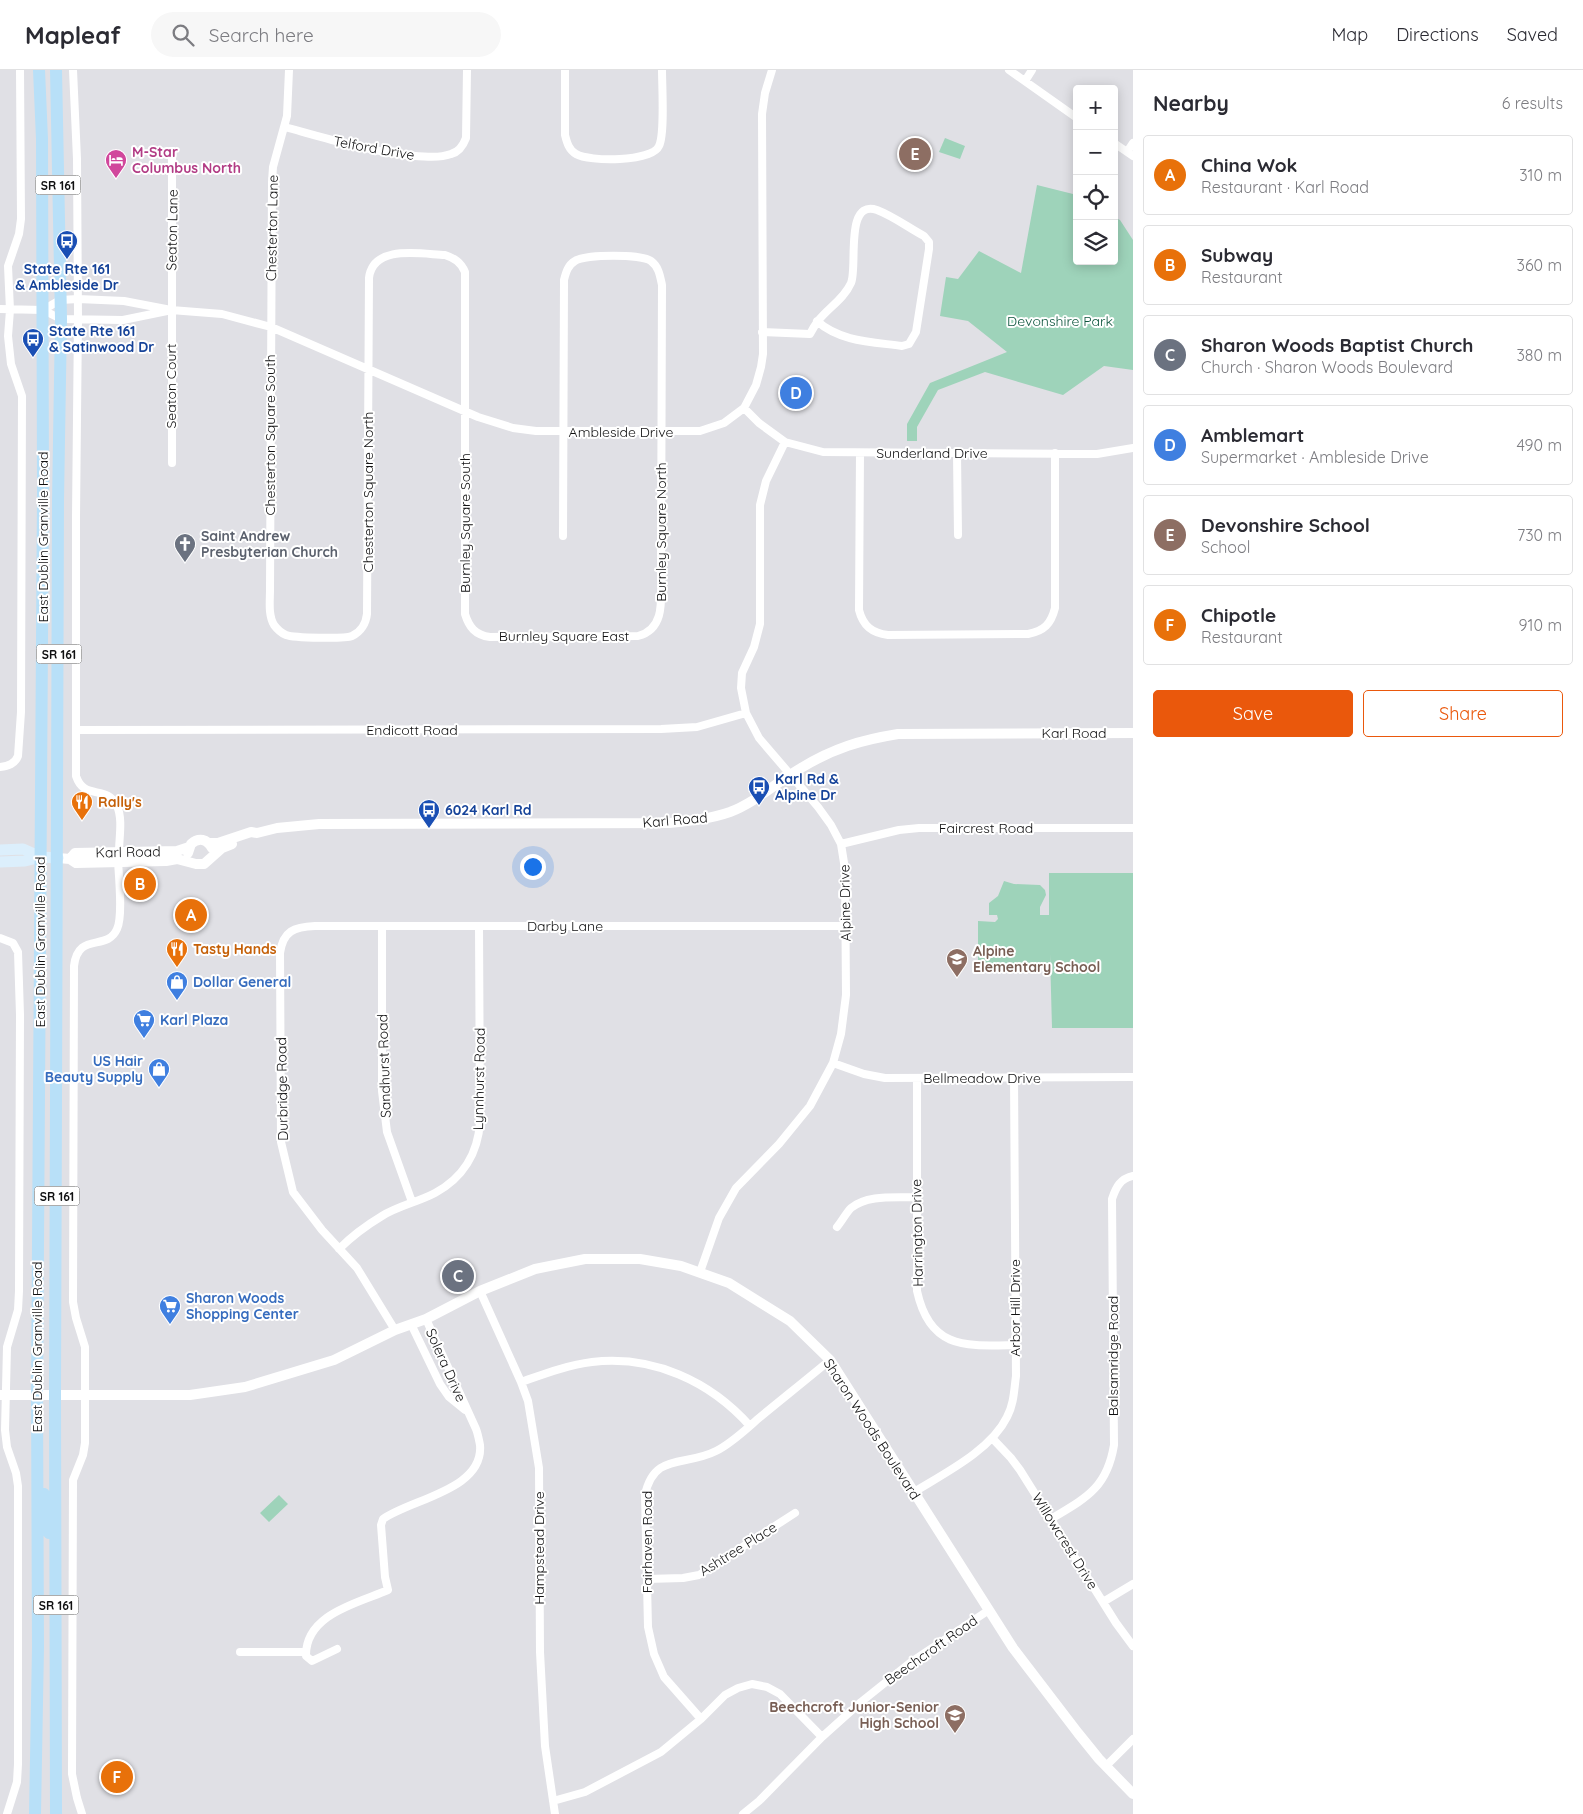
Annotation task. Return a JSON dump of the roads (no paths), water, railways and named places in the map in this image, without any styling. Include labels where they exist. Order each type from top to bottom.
[{"type":"main road","name":"East Dublin Granville Road","points":[[35,1814],[38,1637],[37,1396],[43,310],[40,70]]},
{"type":"main road","name":"East Dublin Granville Road","points":[[56,70],[61,319],[58,501],[64,859],[55,1396],[56,1814]]},
{"type":"main road","name":"Karl Road","points":[[0,850],[23,849],[40,856],[64,859]]},
{"type":"main road","name":"Karl Road","points":[[0,862],[24,861],[40,856]]},
{"type":"main road","points":[[37,1396],[44,1417],[43,1478],[56,1585]]},
{"type":"main road","points":[[37,1723],[43,1780],[43,1814]]},
{"type":"street","name":"East Dublin Granville Road","points":[[0,767],[10,765],[16,761],[18,756],[20,712],[22,406],[19,386],[11,364],[9,350],[8,266],[22,219],[20,70]]},
{"type":"street","points":[[73,70],[77,159],[78,299],[76,776],[84,789],[111,797],[117,805],[120,815],[119,927],[110,938],[82,947],[77,951],[74,966],[73,1302],[85,1348],[86,1395],[85,1443],[83,1455],[73,1480],[72,1774],[82,1814]]},
{"type":"street","name":"Chesterton Lane","points":[[270,327],[272,174],[285,127],[290,92],[289,70]]},
{"type":"street","name":"Telford Drive","points":[[285,127],[379,151],[417,156],[450,155],[461,147],[467,132],[467,70]]},
{"type":"street","points":[[565,70],[565,135],[568,146],[578,156],[590,158],[636,158],[648,155],[658,149],[662,135],[662,70]]},
{"type":"street","name":"Ambleside Drive","points":[[43,310],[60,300],[78,299],[124,301],[171,310],[222,314],[270,327],[478,417],[513,428],[563,432],[700,431],[724,423],[744,408],[756,385],[761,367],[763,354],[762,114],[772,70]]},
{"type":"street","points":[[1009,70],[1073,115]]},
{"type":"street","points":[[1025,81],[1032,70]]},
{"type":"street","points":[[57,114],[74,112]]},
{"type":"street","points":[[1118,146],[1130,154],[1133,143]]},
{"type":"street","name":"Seaton Lane","points":[[171,310],[172,151]]},
{"type":"street","points":[[762,332],[810,334],[817,321],[845,293],[851,282],[854,270],[854,224],[859,215],[867,210],[878,211],[924,236],[929,242],[930,249],[916,332],[912,341],[902,346],[840,336],[817,321]]},
{"type":"street","name":"Chesterton Square North","points":[[367,614],[370,272],[374,264],[382,257],[392,254],[445,254],[453,257],[460,263]]},
{"type":"street","name":"Burnley Square North","points":[[563,432],[564,280],[568,267],[576,260],[587,257],[640,257],[649,260],[656,266],[662,285],[660,614],[658,622],[652,630]]},
{"type":"street","name":"Burnley Square South","points":[[460,263],[465,272],[466,280],[465,614],[468,624],[475,632]]},
{"type":"street","points":[[0,309],[43,310]]},
{"type":"street","name":"Ambleside Drive","points":[[43,310],[61,319],[123,320],[171,310]]},
{"type":"street","name":"Seaton Court","points":[[171,310],[172,463]]},
{"type":"street","name":"Chesterton Square South","points":[[270,327],[270,615],[273,624],[285,635],[293,637],[342,638],[353,636],[361,630],[366,623],[367,614]]},
{"type":"street","name":"Sunderland Drive","points":[[744,408],[785,442],[823,452],[1098,454],[1133,448]]},
{"type":"street","points":[[563,432],[563,536]]},
{"type":"street","name":"Alpine Drive","points":[[700,1272],[719,1218],[736,1188],[779,1144],[810,1106],[833,1063],[841,1034],[846,995],[846,869],[842,844],[832,825],[759,738],[746,713],[741,688],[742,673],[754,647],[760,624],[760,505],[766,481],[785,442]]},
{"type":"street","points":[[958,452],[958,536]]},
{"type":"street","points":[[860,453],[859,610],[862,621],[869,629],[878,634],[888,635],[1019,634],[1038,632],[1047,627],[1053,618],[1055,608],[1055,453]]},
{"type":"street","name":"Burnley Square East","points":[[475,632],[482,636],[490,637],[565,637],[638,636],[652,630]]},
{"type":"street","name":"Endicott Road","points":[[77,730],[661,729],[697,727],[746,713]]},
{"type":"street","name":"Karl Road","points":[[208,843],[218,842],[251,832],[257,833],[276,828],[319,824],[670,823],[702,819],[730,812],[758,798],[801,768],[844,746],[870,738],[898,734],[1133,733]]},
{"type":"street","name":"Faircrest Road","points":[[842,844],[899,830],[919,828],[1133,828]]},
{"type":"street","name":"Karl Road","points":[[212,856],[222,848],[253,838],[257,833]]},
{"type":"street","points":[[198,840],[208,843],[212,848],[212,856],[204,864],[192,862],[188,855],[189,847],[194,841],[198,840]]},
{"type":"street","name":"Karl Road","points":[[119,857],[177,851],[189,847]]},
{"type":"street","name":"Karl Road","points":[[64,859],[75,853],[166,861],[177,859],[192,862]]},
{"type":"street","name":"Darby Lane","points":[[286,934],[302,926],[846,926]]},
{"type":"street","name":"Sandhurst Road","points":[[382,926],[382,1091],[387,1132],[412,1202]]},
{"type":"street","name":"Lynnhurst Road","points":[[339,1249],[351,1237],[382,1216],[435,1193],[458,1176],[469,1164],[479,1137],[480,926]]},
{"type":"street","name":"Durbridge Road","points":[[286,934],[280,953],[281,1142],[293,1192],[322,1230],[357,1268],[394,1330]]},
{"type":"street","name":"East Dublin Granville Road","points":[[0,938],[13,943],[18,952],[20,1015],[19,1291],[18,1310],[6,1347],[3,1395],[7,1447],[16,1473],[18,1486],[18,1764],[17,1782],[7,1814]]},
{"type":"street","name":"Bellmeadow Drive","points":[[833,1063],[864,1074],[885,1078],[1133,1077]]},
{"type":"street","name":"Arbor Hill Drive","points":[[914,1492],[978,1451],[993,1439],[1007,1417],[1014,1398],[1014,1077]]},
{"type":"street","name":"Harrington Drive","points":[[917,1078],[917,1291],[920,1304],[932,1325],[946,1337],[963,1344],[1015,1345]]},
{"type":"street","name":"Balsamridge Road","points":[[1051,1519],[1083,1500],[1094,1490],[1104,1478],[1111,1463],[1114,1445],[1112,1199],[1116,1186],[1125,1178],[1133,1176]]},
{"type":"street","points":[[837,1227],[852,1208],[866,1200],[916,1198]]},
{"type":"street","name":"Sharon Woods Boulevard","points":[[3,1395],[190,1394],[245,1387],[334,1360],[394,1330],[426,1319],[480,1291],[535,1269],[585,1259],[640,1259],[681,1266],[700,1272],[729,1283],[790,1321],[830,1360],[1013,1648],[1078,1733],[1133,1794]]},
{"type":"street","name":"Hampstead Drive","points":[[480,1291],[522,1382],[528,1401],[539,1468],[540,1652],[545,1746],[555,1814]]},
{"type":"street","name":"Solera Drive","points":[[306,1652],[312,1633],[322,1621],[333,1613],[388,1590],[385,1577],[381,1525],[383,1519],[450,1489],[461,1482],[477,1463],[480,1446],[476,1429],[426,1319]]},
{"type":"street","name":"Solera Drive","points":[[411,1324],[448,1397],[467,1411]]},
{"type":"street","name":"Fairhaven Road","points":[[701,1719],[664,1677],[654,1654],[648,1627],[645,1495],[648,1481],[656,1470],[665,1465],[716,1451],[750,1426],[830,1360]]},
{"type":"street","points":[[522,1382],[590,1362],[629,1362],[662,1367],[714,1392],[736,1410],[750,1426]]},
{"type":"street","name":"Willowcrest Drive","points":[[993,1439],[1011,1458],[1133,1646]]},
{"type":"street","name":"Ashtree Place","points":[[647,1579],[683,1578],[699,1575],[795,1513]]},
{"type":"street","points":[[1103,1602],[1133,1584]]},
{"type":"street","name":"Beechcroft Road","points":[[743,1814],[759,1801],[822,1737],[861,1702],[911,1662],[989,1610]]},
{"type":"street","points":[[240,1652],[306,1652],[306,1656],[312,1661],[337,1648]]},
{"type":"street","points":[[553,1801],[585,1792],[661,1752],[726,1696],[738,1688],[752,1684],[767,1687],[780,1694],[822,1737]]},
{"type":"street","points":[[1106,1766],[1133,1739]]},
{"type":"place","name":"Devonshire School","points":[[915,154]]},
{"type":"place","name":"M-Star Columbus North","points":[[116,179]]},
{"type":"place","name":"State Rte 161 & Ambleside Dr","points":[[67,260]]},
{"type":"place","name":"State Rte 161 & Satinwood Dr","points":[[33,358]]},
{"type":"place","name":"Amblemart","points":[[796,393]]},
{"type":"place","name":"Saint Andrew Presbyterian Church","points":[[185,563]]},
{"type":"place","name":"Karl Rd & Alpine Dr","points":[[759,806]]},
{"type":"place","name":"Rally's","points":[[82,821]]},
{"type":"place","name":"6024 Karl Rd","points":[[429,829]]},
{"type":"place","name":"Subway","points":[[140,884]]},
{"type":"place","name":"China Wok","points":[[191,915]]},
{"type":"place","name":"Tasty Hands","points":[[177,968]]},
{"type":"place","name":"Alpine Elementary School","points":[[957,978]]},
{"type":"place","name":"Dollar General","points":[[177,1001]]},
{"type":"place","name":"Karl Plaza","points":[[144,1039]]},
{"type":"place","name":"US Hair Beauty Supply","points":[[159,1088]]},
{"type":"place","name":"Sharon Woods Baptist Church","points":[[458,1276]]},
{"type":"place","name":"Sharon Woods Shopping Center","points":[[170,1325]]},
{"type":"place","name":"Beechcroft Junior-Senior High School","points":[[955,1734]]},
{"type":"place","name":"Chipotle","points":[[117,1777]]},
{"type":"park label","name":"Devonshire Park","points":[[1060,321]]}]
